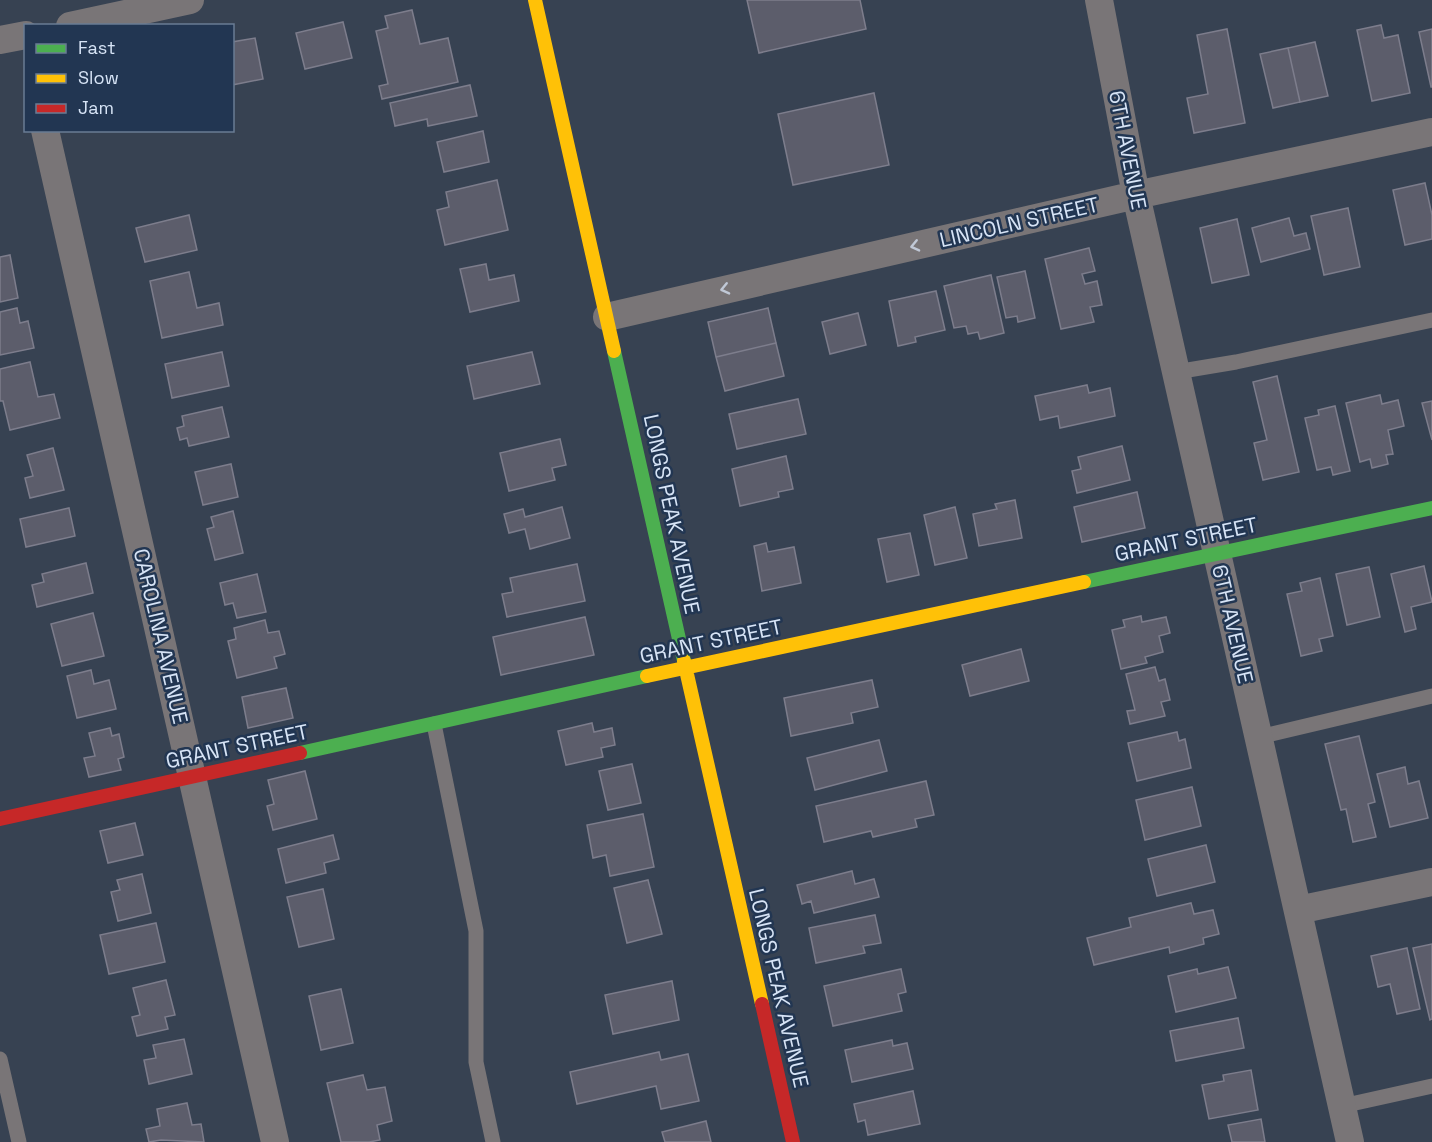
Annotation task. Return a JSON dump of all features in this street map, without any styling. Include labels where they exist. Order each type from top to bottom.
[{"type":"street","points":[[79,24],[190,0]]},
{"type":"street","name":"LONGS PEAK AVENUE","points":[[535,0],[793,1142]]},
{"type":"street","name":"6TH AVENUE","points":[[1099,0],[1136,195],[1350,1142]]},
{"type":"street","name":"CAROLINA AVENUE","points":[[45,132],[275,1142]]},
{"type":"street","name":"LINCOLN STREET","points":[[607,317],[1136,195],[1432,132]]},
{"type":"street","name":"GRANT STREET","points":[[0,819],[685,668],[1432,508]]},
{"type":"street","points":[[1298,910],[1432,882]]},
{"type":"lane","points":[[1176,372],[1432,320]]},
{"type":"lane","points":[[1259,737],[1432,696]]},
{"type":"lane","points":[[434,724],[476,931],[476,1062],[493,1142]]},
{"type":"lane","points":[[0,1059],[19,1142]]},
{"type":"lane","points":[[1342,1106],[1432,1086]]},
{"type":"building","points":[[747,0],[860,0],[866,29],[759,53]]},
{"type":"building","points":[[412,10],[420,44],[448,38],[458,82],[382,99],[379,86],[388,84],[376,31],[388,28],[385,16]]},
{"type":"building","points":[[343,22],[352,58],[305,69],[296,33]]},
{"type":"building","points":[[1381,25],[1384,38],[1398,35],[1410,93],[1372,101],[1357,30]]},
{"type":"building","points":[[1227,29],[1245,123],[1194,133],[1187,98],[1208,94],[1197,35]]},
{"type":"building","points":[[1432,29],[1432,87],[1431,87],[1419,32]]},
{"type":"building","points":[[255,38],[263,79],[234,85],[234,42]]},
{"type":"building","points":[[1315,42],[1328,96],[1300,102],[1288,48]]},
{"type":"building","points":[[1288,48],[1300,102],[1273,108],[1260,54]]},
{"type":"building","points":[[470,85],[477,116],[428,126],[427,119],[395,126],[390,103]]},
{"type":"building","points":[[874,93],[889,165],[793,185],[778,114]]},
{"type":"building","points":[[483,131],[489,162],[444,172],[437,142]]},
{"type":"building","points":[[497,180],[508,230],[445,245],[437,210],[449,207],[446,192]]},
{"type":"building","points":[[1425,183],[1432,215],[1432,239],[1405,245],[1393,190]]},
{"type":"building","points":[[1348,208],[1360,267],[1324,275],[1311,216]]},
{"type":"building","points":[[189,215],[197,250],[145,262],[136,228]]},
{"type":"building","points":[[1289,218],[1294,236],[1306,233],[1310,249],[1261,262],[1252,228]]},
{"type":"building","points":[[1237,219],[1249,275],[1212,283],[1200,228]]},
{"type":"building","points":[[1089,248],[1095,271],[1082,274],[1085,284],[1097,281],[1102,305],[1090,307],[1094,322],[1061,329],[1045,259]]},
{"type":"building","points":[[10,255],[18,298],[0,302],[0,257]]},
{"type":"building","points":[[486,264],[489,280],[514,275],[519,301],[470,312],[460,269]]},
{"type":"building","points":[[1025,271],[1035,318],[1018,322],[1017,316],[1006,318],[997,277]]},
{"type":"building","points":[[189,272],[197,308],[219,303],[223,325],[162,338],[150,281]]},
{"type":"building","points":[[991,275],[1004,333],[980,339],[978,332],[968,334],[966,326],[954,328],[944,286]]},
{"type":"building","points":[[936,291],[945,330],[915,337],[916,342],[898,346],[889,301]]},
{"type":"building","points":[[17,308],[20,323],[28,321],[34,348],[0,355],[0,312]]},
{"type":"building","points":[[768,308],[776,343],[716,357],[708,322]]},
{"type":"building","points":[[858,313],[866,345],[830,354],[822,322]]},
{"type":"building","points":[[776,343],[784,376],[725,391],[716,357]]},
{"type":"building","points":[[222,352],[229,386],[172,398],[165,364]]},
{"type":"building","points":[[532,352],[540,384],[474,399],[467,366]]},
{"type":"building","points":[[30,362],[38,397],[54,394],[60,418],[10,430],[3,401],[0,401],[0,369]]},
{"type":"building","points":[[1277,376],[1299,472],[1263,480],[1254,443],[1267,440],[1253,382]]},
{"type":"building","points":[[1087,385],[1089,393],[1110,388],[1115,416],[1060,428],[1058,416],[1040,420],[1035,396]]},
{"type":"building","points":[[1380,395],[1382,404],[1398,400],[1404,426],[1388,430],[1393,454],[1386,455],[1388,464],[1372,468],[1370,459],[1360,462],[1346,403]]},
{"type":"building","points":[[798,399],[806,434],[737,449],[729,414]]},
{"type":"building","points":[[1432,401],[1432,440],[1422,403]]},
{"type":"building","points":[[1335,406],[1350,471],[1333,475],[1331,467],[1317,470],[1305,418],[1319,415],[1318,410]]},
{"type":"building","points":[[222,407],[229,437],[189,446],[187,438],[180,440],[177,428],[184,426],[182,416]]},
{"type":"building","points":[[560,439],[566,465],[552,468],[555,480],[509,491],[500,453]]},
{"type":"building","points":[[1122,446],[1130,480],[1077,493],[1072,471],[1081,469],[1078,457]]},
{"type":"building","points":[[53,448],[64,490],[30,498],[25,478],[33,476],[27,455]]},
{"type":"building","points":[[786,456],[793,489],[778,492],[779,497],[740,506],[732,469]]},
{"type":"building","points":[[231,464],[238,497],[203,505],[195,472]]},
{"type":"building","points":[[1137,492],[1145,528],[1082,542],[1074,507]]},
{"type":"building","points":[[1015,500],[1022,538],[979,546],[973,514],[997,509],[995,504]]},
{"type":"building","points":[[562,507],[570,538],[530,549],[525,529],[509,533],[504,514],[523,509],[525,517]]},
{"type":"building","points":[[955,507],[967,558],[935,565],[924,515]]},
{"type":"building","points":[[69,508],[75,536],[26,547],[20,519]]},
{"type":"building","points":[[233,511],[243,553],[215,560],[207,529],[214,527],[211,517]]},
{"type":"building","points":[[910,533],[919,575],[887,582],[878,539]]},
{"type":"building","points":[[766,543],[768,552],[794,547],[801,583],[762,591],[754,546]]},
{"type":"building","points":[[86,563],[93,593],[37,607],[32,585],[44,582],[42,574]]},
{"type":"building","points":[[577,564],[585,601],[507,617],[502,594],[513,592],[510,578]]},
{"type":"building","points":[[1424,566],[1432,602],[1411,607],[1416,629],[1405,632],[1391,574]]},
{"type":"building","points":[[1369,567],[1380,617],[1347,625],[1336,574]]},
{"type":"building","points":[[257,574],[266,612],[237,618],[233,603],[225,605],[220,583]]},
{"type":"building","points":[[1320,578],[1333,636],[1319,639],[1322,651],[1301,656],[1287,594],[1302,591],[1300,583]]},
{"type":"building","points":[[93,613],[104,656],[62,666],[51,624]]},
{"type":"building","points":[[1141,616],[1142,622],[1166,617],[1170,633],[1159,636],[1163,652],[1145,657],[1147,663],[1121,669],[1112,630],[1125,627],[1123,620]]},
{"type":"building","points":[[585,617],[594,655],[501,675],[493,637]]},
{"type":"building","points":[[265,620],[268,633],[279,631],[285,654],[274,657],[277,668],[237,678],[228,641],[236,639],[234,628]]},
{"type":"building","points":[[1021,649],[1029,681],[970,696],[962,665]]},
{"type":"building","points":[[1155,667],[1159,681],[1165,679],[1170,700],[1161,702],[1165,716],[1130,724],[1127,711],[1135,710],[1126,674]]},
{"type":"building","points":[[91,670],[94,684],[109,680],[116,709],[77,718],[67,676]]},
{"type":"building","points":[[872,680],[878,707],[851,713],[853,723],[791,736],[784,698]]},
{"type":"building","points":[[286,688],[293,718],[248,728],[242,697]]},
{"type":"building","points":[[592,723],[594,732],[612,728],[615,745],[601,748],[603,757],[566,765],[558,731]]},
{"type":"building","points":[[110,728],[112,736],[119,734],[124,757],[118,759],[121,770],[89,777],[84,758],[95,756],[89,733]]},
{"type":"building","points":[[1177,732],[1179,741],[1185,739],[1191,768],[1137,781],[1128,743]]},
{"type":"building","points":[[1359,736],[1375,802],[1368,804],[1376,837],[1353,842],[1346,809],[1341,810],[1325,744]]},
{"type":"building","points":[[879,740],[887,771],[815,790],[807,758]]},
{"type":"building","points":[[632,764],[641,803],[608,810],[599,771]]},
{"type":"building","points":[[1405,767],[1408,784],[1419,781],[1428,818],[1390,827],[1377,774]]},
{"type":"building","points":[[305,771],[317,819],[273,830],[267,806],[274,804],[268,780]]},
{"type":"building","points":[[926,781],[934,815],[915,819],[917,827],[873,837],[871,831],[824,842],[816,806]]},
{"type":"building","points":[[1192,787],[1201,826],[1145,840],[1136,800]]},
{"type":"building","points":[[643,814],[654,867],[610,876],[606,855],[593,858],[587,825]]},
{"type":"building","points":[[135,823],[143,855],[108,863],[100,831]]},
{"type":"building","points":[[333,835],[339,859],[324,863],[326,873],[286,883],[278,849]]},
{"type":"building","points":[[1206,845],[1215,882],[1157,896],[1148,859]]},
{"type":"building","points":[[852,871],[855,884],[874,879],[879,897],[814,913],[811,901],[802,904],[797,885]]},
{"type":"building","points":[[142,874],[151,913],[118,921],[111,892],[120,890],[117,880]]},
{"type":"building","points":[[648,880],[662,934],[627,943],[614,888]]},
{"type":"building","points":[[323,889],[334,939],[299,947],[287,897]]},
{"type":"building","points":[[1191,903],[1194,914],[1213,910],[1219,934],[1203,938],[1204,944],[1170,953],[1169,947],[1094,965],[1087,938],[1131,927],[1129,918]]},
{"type":"building","points":[[875,915],[881,943],[863,946],[865,953],[816,963],[809,928]]},
{"type":"building","points":[[156,923],[165,962],[109,974],[100,935]]},
{"type":"building","points":[[1432,944],[1432,1019],[1430,1020],[1413,948]]},
{"type":"building","points":[[1407,948],[1420,1009],[1397,1014],[1390,984],[1378,987],[1371,956]]},
{"type":"building","points":[[1228,967],[1236,998],[1176,1012],[1168,976],[1197,969],[1198,974]]},
{"type":"building","points":[[901,969],[906,992],[898,994],[902,1011],[833,1026],[824,986]]},
{"type":"building","points":[[166,980],[175,1015],[165,1017],[168,1029],[137,1036],[132,1017],[140,1015],[133,988]]},
{"type":"building","points":[[672,981],[679,1020],[613,1034],[605,995]]},
{"type":"building","points":[[341,989],[353,1043],[321,1050],[309,996]]},
{"type":"building","points":[[1238,1018],[1244,1048],[1176,1061],[1170,1031]]},
{"type":"building","points":[[184,1039],[192,1074],[149,1084],[144,1060],[156,1058],[153,1045]]},
{"type":"building","points":[[892,1040],[893,1046],[907,1043],[913,1069],[852,1082],[845,1050]]},
{"type":"building","points":[[659,1052],[661,1060],[688,1054],[699,1101],[661,1109],[656,1086],[577,1104],[570,1072]]},
{"type":"building","points":[[1251,1070],[1258,1110],[1209,1119],[1202,1085],[1224,1081],[1223,1075]]},
{"type":"building","points":[[363,1075],[367,1090],[385,1087],[392,1121],[377,1125],[380,1140],[341,1142],[327,1083]]},
{"type":"building","points":[[913,1091],[920,1124],[868,1135],[865,1120],[858,1122],[854,1104]]},
{"type":"building","points":[[187,1103],[192,1125],[201,1124],[204,1142],[161,1140],[149,1142],[146,1129],[160,1126],[157,1109]]},
{"type":"building","points":[[1261,1119],[1265,1142],[1232,1142],[1228,1125]]},
{"type":"building","points":[[706,1121],[711,1142],[665,1142],[662,1132]]},
{"type":"traffic: fast","points":[[614,351],[684,661]]},
{"type":"traffic: fast","points":[[1084,582],[1432,508]]},
{"type":"traffic: fast","points":[[300,753],[647,676]]},
{"type":"traffic: slow","points":[[535,0],[614,351]]},
{"type":"traffic: slow","points":[[647,676],[1084,582]]},
{"type":"traffic: slow","points":[[684,661],[762,1004]]},
{"type":"traffic: jam","points":[[0,819],[300,753]]},
{"type":"traffic: jam","points":[[762,1004],[793,1142]]}]
